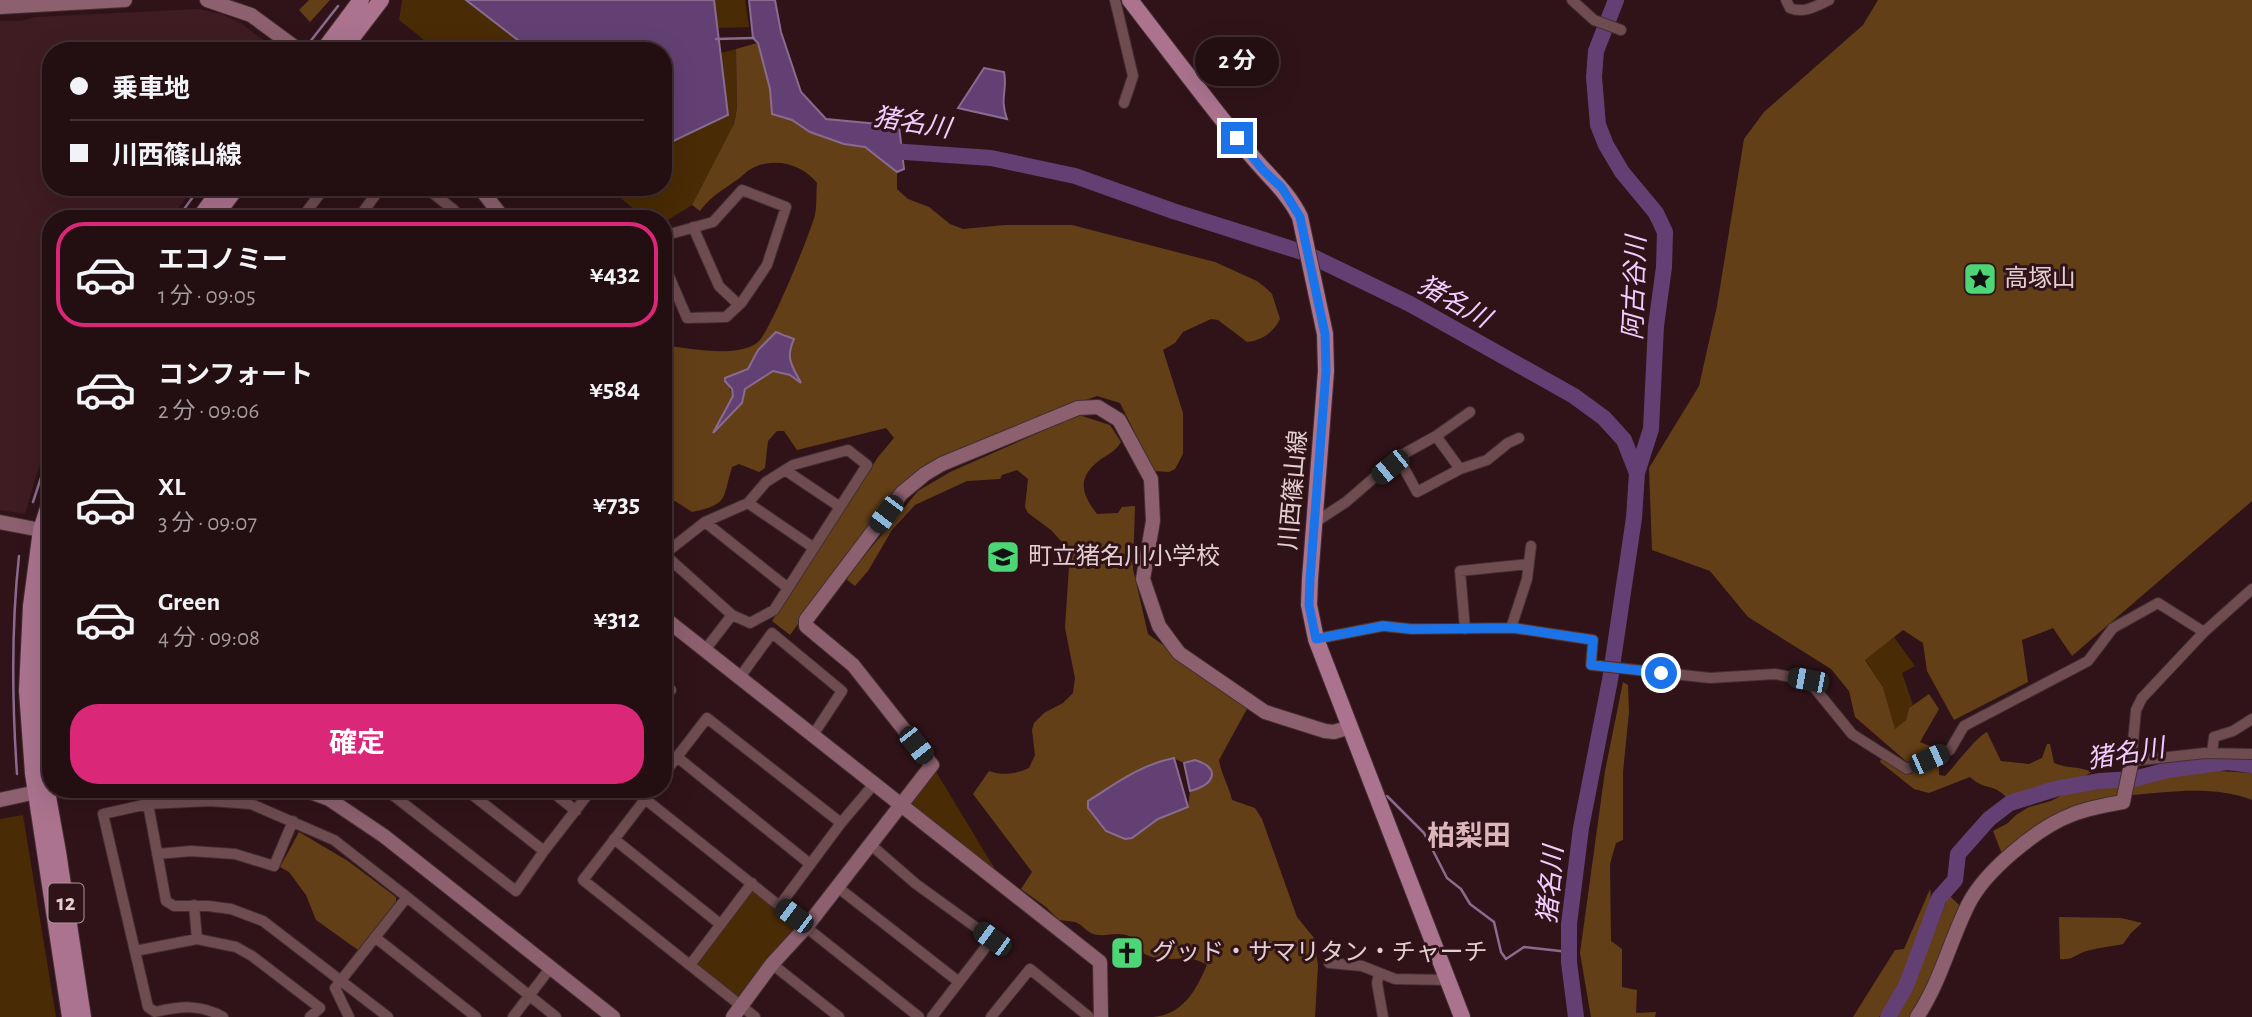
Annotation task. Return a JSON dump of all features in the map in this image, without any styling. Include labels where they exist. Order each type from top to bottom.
[{"type":"main road","points":[[330,42],[361,0]]},
{"type":"main road","points":[[349,42],[381,0]]},
{"type":"main road","name":"川西篠山線","points":[[1130,0],[1251,156],[1292,201],[1304,233],[1325,334],[1326,371],[1309,605],[1316,639],[1462,1017]]},
{"type":"main road","name":"12","points":[[42,557],[28,646],[29,730],[42,782]]},
{"type":"main road","name":"12","points":[[42,625],[39,712],[42,755]]},
{"type":"main road","name":"12","points":[[45,798],[53,895],[70,1017]]},
{"type":"main road","name":"12","points":[[45,798],[83,1017]]},
{"type":"street","points":[[0,7],[40,2],[125,0]]},
{"type":"street","points":[[206,0],[251,15],[288,42]]},
{"type":"street","points":[[1115,0],[1133,76],[1124,103]]},
{"type":"street","points":[[1572,0],[1594,20],[1620,30]]},
{"type":"street","points":[[1786,0],[1790,8],[1798,12],[1826,1]]},
{"type":"street","points":[[672,234],[713,222],[742,190],[786,207],[767,265],[739,305],[726,317],[687,318],[672,283]]},
{"type":"street","points":[[436,196],[454,210]]},
{"type":"street","points":[[486,196],[497,210]]},
{"type":"street","points":[[694,228],[719,286],[739,305]]},
{"type":"street","points":[[737,1012],[772,964],[807,926],[932,765],[853,665],[806,626],[806,620],[902,493],[942,464],[1078,408],[1098,407],[1119,419],[1151,479],[1154,508],[1143,579],[1159,626],[1179,653],[1265,712],[1325,731],[1334,732],[1350,727]]},
{"type":"street","points":[[1314,523],[1346,502],[1398,457],[1436,436],[1470,412]]},
{"type":"street","points":[[1436,436],[1461,469]]},
{"type":"street","points":[[1398,457],[1417,492],[1461,469],[1487,460],[1508,443],[1519,438]]},
{"type":"street","points":[[672,549],[705,522],[748,503],[766,482],[793,465],[848,450],[867,465],[774,610],[750,623],[732,615],[672,562]]},
{"type":"street","points":[[786,470],[840,507]]},
{"type":"street","points":[[748,503],[814,548]]},
{"type":"street","points":[[0,522],[42,530]]},
{"type":"street","points":[[705,522],[788,588]]},
{"type":"street","points":[[1511,628],[1527,579],[1531,547]]},
{"type":"street","points":[[1465,629],[1461,570],[1528,564]]},
{"type":"street","points":[[1917,1017],[1977,887],[1995,868],[2053,824],[2088,809],[2123,802],[2132,762],[2136,710],[2142,698],[2204,632],[2250,593]]},
{"type":"street","points":[[1316,639],[1383,626],[1411,629],[1511,628],[1593,640],[1591,665],[1710,678],[1774,674],[1808,680],[1852,734],[1907,769],[1950,750],[1964,726],[2088,661],[2113,628],[2158,603],[2204,632]]},
{"type":"street","points":[[705,650],[732,615]]},
{"type":"street","points":[[672,624],[1100,962],[1101,1017]]},
{"type":"street","points":[[740,677],[772,633],[842,691],[813,735]]},
{"type":"street","points":[[672,763],[707,718],[841,823]]},
{"type":"street","points":[[2212,754],[2214,737],[2233,731],[2252,719]]},
{"type":"street","points":[[2132,762],[2212,754],[2252,754]]},
{"type":"street","points":[[677,757],[810,864]]},
{"type":"street","points":[[780,905],[841,823],[874,784]]},
{"type":"street","points":[[0,800],[42,790]]},
{"type":"street","points":[[147,798],[166,901],[174,906],[231,909],[263,921],[388,1017]]},
{"type":"street","points":[[338,798],[614,1017]]},
{"type":"street","points":[[400,798],[516,891],[586,798]]},
{"type":"street","points":[[476,798],[544,851]]},
{"type":"street","points":[[560,798],[576,811]]},
{"type":"street","points":[[755,1017],[737,1012],[690,965],[583,880],[645,799],[919,1017]]},
{"type":"street","points":[[223,1017],[207,1009],[193,1007],[156,1012],[148,1007],[103,814],[148,804],[210,801],[251,804],[293,821],[334,840],[556,1017]]},
{"type":"street","points":[[157,854],[191,851],[235,854],[274,866],[293,821]]},
{"type":"street","points":[[614,839],[720,924]]},
{"type":"street","points":[[871,845],[916,884],[992,939],[932,1017]]},
{"type":"street","points":[[690,965],[752,884]]},
{"type":"street","points":[[836,886],[959,982]]},
{"type":"street","points":[[349,1017],[335,988],[407,897]]},
{"type":"street","points":[[194,905],[197,939]]},
{"type":"street","points":[[376,938],[476,1017]]},
{"type":"street","points":[[135,951],[197,939],[236,947],[320,1008],[310,1017]]},
{"type":"street","points":[[1329,963],[1362,966],[1395,979],[1448,979]]},
{"type":"street","points":[[772,964],[839,1017]]},
{"type":"street","points":[[513,1017],[551,967]]},
{"type":"street","points":[[1008,1017],[995,1013],[1030,970],[1089,1017]]},
{"type":"street","points":[[1379,973],[1377,984],[1383,1017]]},
{"type":"shaded area","points":[[309,0],[330,0],[310,22],[299,10]]},
{"type":"shaded area","points":[[402,0],[466,0],[520,42],[427,42],[399,20]]},
{"type":"shaded area","points":[[466,0],[714,0],[728,115],[672,142],[672,42],[520,42]]},
{"type":"shaded area","points":[[714,0],[745,0],[749,27],[718,28]]},
{"type":"shaded area","points":[[749,0],[775,0],[781,32],[801,92],[826,119],[899,126],[904,169],[897,172],[865,147],[844,144],[810,132],[792,120],[772,114],[770,89],[758,43],[753,38]]},
{"type":"shaded area","points":[[1878,0],[2252,0],[2252,501],[2072,656],[2053,628],[2022,640],[2028,682],[1954,720],[1927,671],[1923,643],[1903,630],[1865,660],[1883,687],[1895,729],[1906,720],[1909,708],[1929,694],[1939,709],[1920,742],[1940,750],[1907,762],[1855,717],[1849,691],[1831,669],[1748,617],[1710,571],[1652,550],[1649,468],[1699,386],[1717,306],[1744,139],[1764,112],[1863,25]]},
{"type":"shaded area","points":[[199,9],[222,14],[241,23],[265,42],[42,42],[42,196],[187,196],[177,210],[42,210],[42,457],[25,514],[0,510],[0,21],[21,21],[35,17]]},
{"type":"shaded area","points":[[757,43],[770,89],[773,114],[792,120],[810,132],[844,144],[865,147],[897,172],[897,189],[908,199],[929,207],[950,224],[963,229],[1005,225],[1072,225],[1215,262],[1257,281],[1267,289],[1272,294],[1280,319],[1262,338],[1247,342],[1218,320],[1211,319],[1183,332],[1175,343],[1163,350],[1183,413],[1183,454],[1175,469],[1169,472],[1154,471],[1120,403],[1097,396],[1052,412],[896,491],[790,635],[772,621],[878,457],[894,438],[886,428],[797,450],[784,431],[777,431],[768,441],[765,468],[759,472],[739,464],[732,467],[725,494],[718,503],[692,512],[675,501],[672,502],[672,346],[725,351],[749,347],[758,342],[789,282],[816,211],[817,183],[795,167],[777,163],[759,165],[749,170],[714,196],[700,211],[692,205],[734,124],[737,108],[736,49]],"holes":[[[776,332],[786,334],[789,359],[800,382],[790,375],[773,371],[745,389],[742,403],[714,430],[733,396],[725,378],[748,369],[758,351]]]},
{"type":"shaded area","points":[[736,49],[737,108],[733,127],[692,205],[672,217],[672,210],[635,210],[618,196],[672,196],[672,142],[728,115],[721,53]]},
{"type":"shaded area","points":[[984,68],[1004,72],[1004,105],[1007,119],[958,108]]},
{"type":"shaded area","points":[[776,332],[794,339],[790,357],[801,383],[790,375],[773,371],[745,389],[742,403],[713,433],[733,396],[725,378],[748,369],[758,350]]},
{"type":"shaded area","points":[[1079,415],[1110,425],[1121,442],[1089,470],[1084,483],[1086,495],[1097,514],[1118,513],[1122,507],[1135,506],[1133,569],[1148,634],[1248,707],[1219,760],[1220,765],[1232,800],[1255,808],[1262,819],[1297,917],[1314,938],[1318,966],[1315,1017],[1153,1017],[1173,1012],[1187,1000],[1207,965],[1192,959],[1149,956],[1127,935],[1095,935],[1075,922],[1059,920],[1021,889],[1032,872],[973,794],[989,771],[1009,774],[1029,768],[1035,755],[1032,730],[1034,723],[1073,693],[1075,678],[1065,628],[1070,551],[1051,530],[1028,513],[1025,507],[1028,479],[1017,470],[1002,475],[1000,479],[967,481],[915,505],[892,530],[868,571],[855,586],[847,580],[918,491],[950,472]],"holes":[[[1173,758],[1184,763],[1195,760],[1211,780],[1205,786],[1190,791],[1188,807],[1158,819],[1132,838],[1125,839],[1106,831],[1118,782],[1162,760]]]},
{"type":"shaded area","points":[[1894,637],[1915,666],[1902,673],[1913,705],[1909,708],[1906,720],[1895,730],[1883,687],[1865,659]]},
{"type":"shaded area","points":[[1623,682],[1628,685],[1629,712],[1623,772],[1623,840],[1616,843],[1610,864],[1611,941],[1622,949],[1622,987],[1637,990],[1636,1013],[1656,1012],[1655,1017],[1591,1017],[1580,953],[1605,771]]},
{"type":"shaded area","points":[[1987,732],[2001,761],[2029,764],[2042,758],[2047,744],[2050,744],[2054,763],[2092,772],[2079,779],[2040,786],[2030,795],[2010,801],[1999,791],[1970,777],[1929,793],[1914,789],[1880,762],[1882,755],[1907,773],[1939,760],[1939,775],[1945,776]]},
{"type":"shaded area","points":[[1174,758],[1188,807],[1158,819],[1132,838],[1125,839],[1106,831],[1088,808],[1088,801],[1140,770]]},
{"type":"shaded area","points":[[1195,760],[1209,768],[1212,777],[1204,785],[1190,791],[1184,763]]},
{"type":"shaded area","points":[[932,765],[1007,889],[901,806]]},
{"type":"shaded area","points":[[2203,770],[2252,773],[2252,800],[2223,792],[2207,791],[2131,795],[2133,785]]},
{"type":"shaded area","points":[[2113,785],[2119,789],[2118,798],[2082,804],[2045,822],[2002,854],[1993,831],[2016,815],[2073,789]]},
{"type":"shaded area","points":[[23,815],[56,1017],[0,1017],[0,819]]},
{"type":"shaded area","points":[[299,832],[348,861],[396,897],[396,902],[358,950],[316,920],[306,895],[289,872],[280,867]]},
{"type":"shaded area","points":[[752,883],[807,926],[741,1006],[690,966]]},
{"type":"shaded area","points":[[1930,889],[1926,920],[1898,989],[1879,1017],[1853,1017],[1895,950],[1904,949]]},
{"type":"shaded area","points":[[1949,895],[1962,908],[1922,1003],[1911,1017],[1895,1017],[1915,981]]},
{"type":"shaded area","points":[[2059,917],[2121,918],[2142,923],[2123,944],[2060,959]]},
{"type":"waterway","name":"阿古谷川","points":[[1616,0],[1596,51],[1594,77],[1598,125],[1622,172],[1656,213],[1665,232],[1664,267],[1656,326],[1651,429],[1637,473]]},
{"type":"waterway","points":[[310,42],[338,6]]},
{"type":"waterway","points":[[716,39],[754,38]]},
{"type":"waterway","name":"猪名川","points":[[881,147],[891,151],[991,158],[1075,176],[1305,253],[1410,304],[1574,396],[1604,418],[1624,440],[1637,473],[1634,518],[1610,680],[1581,828],[1569,924],[1569,962],[1576,1017]]},
{"type":"waterway","points":[[183,210],[194,196]]},
{"type":"waterway","points":[[33,502],[42,474]]},
{"type":"waterway","points":[[17,774],[13,665],[19,556]]},
{"type":"waterway","name":"猪名川","points":[[1888,1017],[1906,986],[1939,898],[1955,880],[1958,854],[1989,819],[2010,803],[2055,789],[2099,781],[2134,779],[2168,770],[2227,762],[2252,765]]},
{"type":"waterway","points":[[1387,796],[1424,833],[1447,878],[1461,889],[1470,904],[1494,922],[1501,952],[1506,959],[1524,947],[1569,952]]},
{"type":"place","name":"高塚山","points":[[1980,279]]},
{"type":"place","name":"町立猪名川小学校","points":[[1003,557]]},
{"type":"place","name":"グッド・サマリタン・チャーチ","points":[[1127,953]]},
{"type":"district","name":"柏梨田","points":[[1469,837]]},
{"type":"route","points":[[1237,138],[1282,188],[1300,217],[1325,334],[1326,371],[1309,605],[1316,639],[1383,626],[1411,629],[1514,628],[1593,640],[1591,665],[1661,673]]}]
